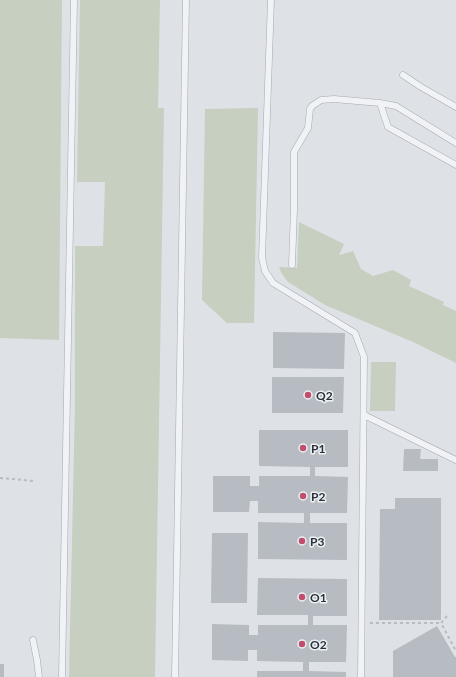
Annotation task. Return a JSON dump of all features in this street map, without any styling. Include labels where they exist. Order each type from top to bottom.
[{"type":"lane","points":[[62,677],[74,0]]},
{"type":"lane","points":[[175,677],[186,0]]},
{"type":"lane","points":[[271,0],[262,258],[265,272],[273,283],[355,333],[364,357],[361,677]]},
{"type":"lane","points":[[403,75],[456,107]]},
{"type":"lane","points":[[292,265],[294,152],[308,128],[310,109],[312,106],[321,100],[334,99],[396,106],[456,142]]},
{"type":"lane","points":[[380,103],[388,126],[456,165]]},
{"type":"lane","points":[[364,415],[456,460]]},
{"type":"lane","points":[[33,640],[39,677]]},
{"type":"path","points":[[0,478],[34,481]]},
{"type":"path","points":[[362,623],[441,623],[447,616]]},
{"type":"path","points":[[441,623],[456,651]]},
{"type":"green space","points":[[0,0],[62,0],[59,340],[0,338]]},
{"type":"green space","points":[[80,0],[160,0],[158,108],[164,108],[155,677],[69,677],[75,404],[75,246],[103,246],[105,182],[77,182]]},
{"type":"green space","points":[[258,108],[254,323],[227,323],[202,300],[205,109]]},
{"type":"green space","points":[[299,222],[344,244],[339,255],[353,251],[361,269],[373,276],[393,270],[411,280],[409,286],[444,302],[443,305],[456,311],[456,363],[413,342],[325,305],[288,282],[279,267],[297,268]]},
{"type":"green space","points":[[371,362],[396,362],[395,411],[370,411]]},
{"type":"building","points":[[273,332],[345,333],[344,369],[273,368]]},
{"type":"building","name":"Q2","points":[[272,377],[344,377],[343,413],[272,413]]},
{"type":"building","points":[[259,430],[348,430],[348,467],[315,467],[315,476],[348,477],[347,513],[310,513],[310,523],[347,523],[347,560],[258,559],[258,522],[304,523],[304,513],[258,513],[258,501],[250,501],[249,512],[213,512],[213,476],[250,476],[250,486],[259,486],[259,476],[310,476],[310,467],[259,466]]},
{"type":"building","points":[[404,449],[421,449],[420,459],[438,459],[438,471],[403,471]]},
{"type":"building","points":[[395,498],[441,498],[441,620],[379,620],[380,509],[395,509]]},
{"type":"building","points":[[212,533],[248,533],[247,603],[211,603]]},
{"type":"building","points":[[258,578],[347,579],[347,616],[313,616],[313,625],[347,625],[346,662],[309,662],[309,671],[346,672],[346,677],[257,677],[257,671],[303,671],[303,662],[257,661],[257,650],[248,650],[248,661],[212,660],[212,624],[249,625],[249,635],[258,635],[258,625],[308,625],[308,615],[257,615]]},
{"type":"building","points":[[437,626],[456,657],[456,677],[393,677],[393,651]]},
{"type":"building","points":[[0,664],[4,664],[4,677],[0,677]]},
{"type":"place","name":"Q2","points":[[308,395]]},
{"type":"place","name":"P1","points":[[303,448]]},
{"type":"place","name":"P2","points":[[303,496]]},
{"type":"place","name":"P3","points":[[302,541]]},
{"type":"place","name":"O1","points":[[302,597]]},
{"type":"place","name":"O2","points":[[302,644]]}]
